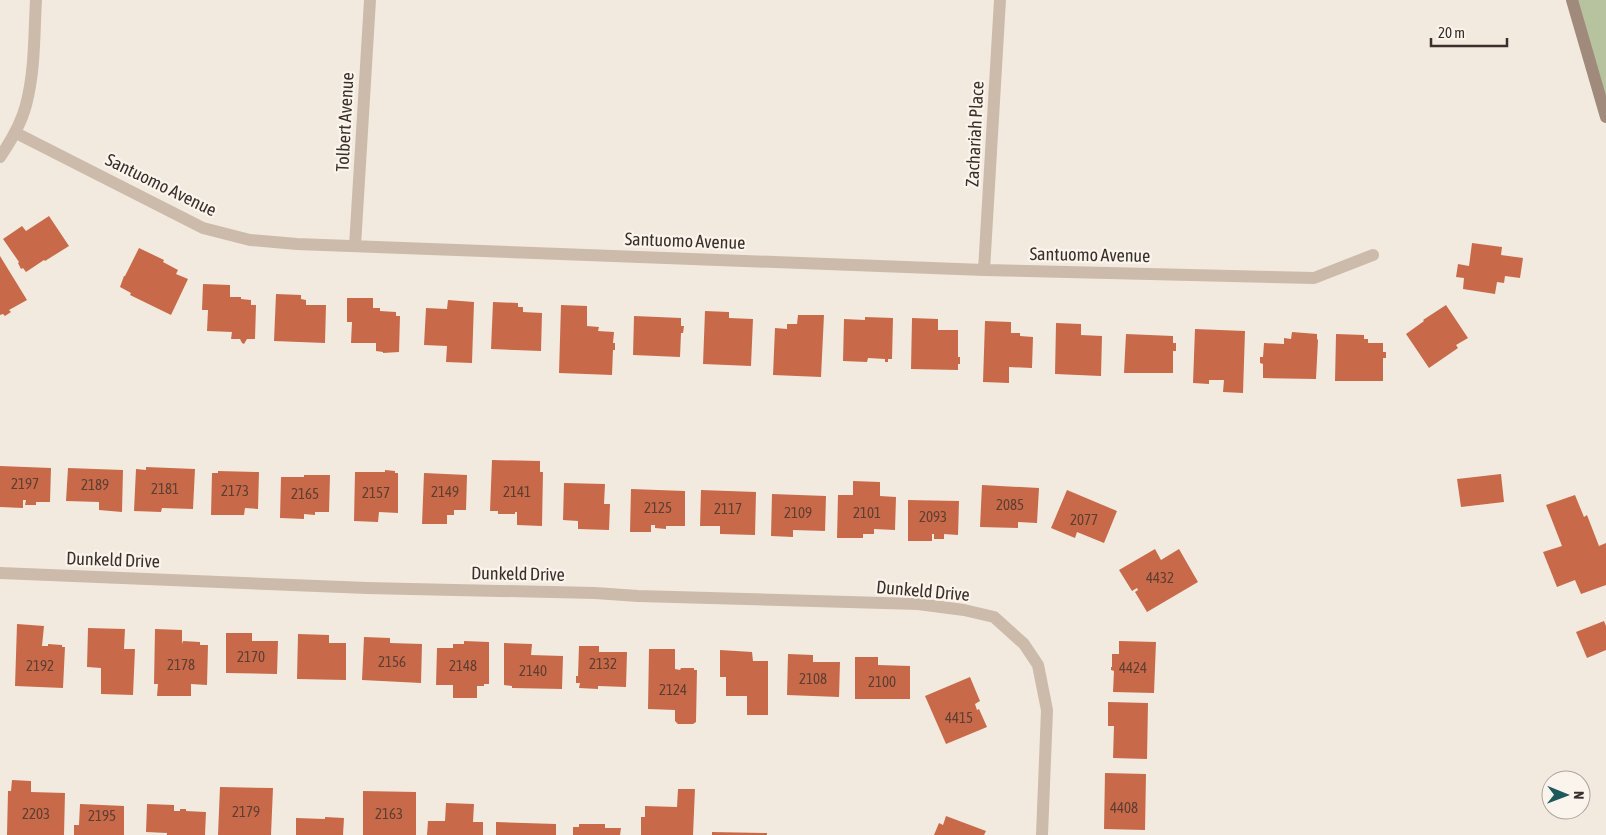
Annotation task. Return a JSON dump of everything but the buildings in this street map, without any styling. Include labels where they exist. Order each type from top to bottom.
[{"type":"main road","points":[[1572,0],[1606,116]]},
{"type":"street","points":[[0,157],[16,133],[26,105],[31,74],[36,0]]},
{"type":"street","name":"Tolbert Avenue","points":[[355,246],[370,0]]},
{"type":"street","name":"Zachariah Place","points":[[984,270],[1000,0]]},
{"type":"street","name":"Santuomo Avenue","points":[[16,133],[203,228],[250,240],[355,246],[984,270],[1314,278],[1374,255]]},
{"type":"street","name":"Dunkeld Drive","points":[[0,573],[367,588],[595,593],[638,596],[918,604],[964,610],[994,618],[1024,644],[1038,665],[1047,710],[1042,835]]},
{"type":"green space","points":[[1572,0],[1606,0],[1606,117]]}]
